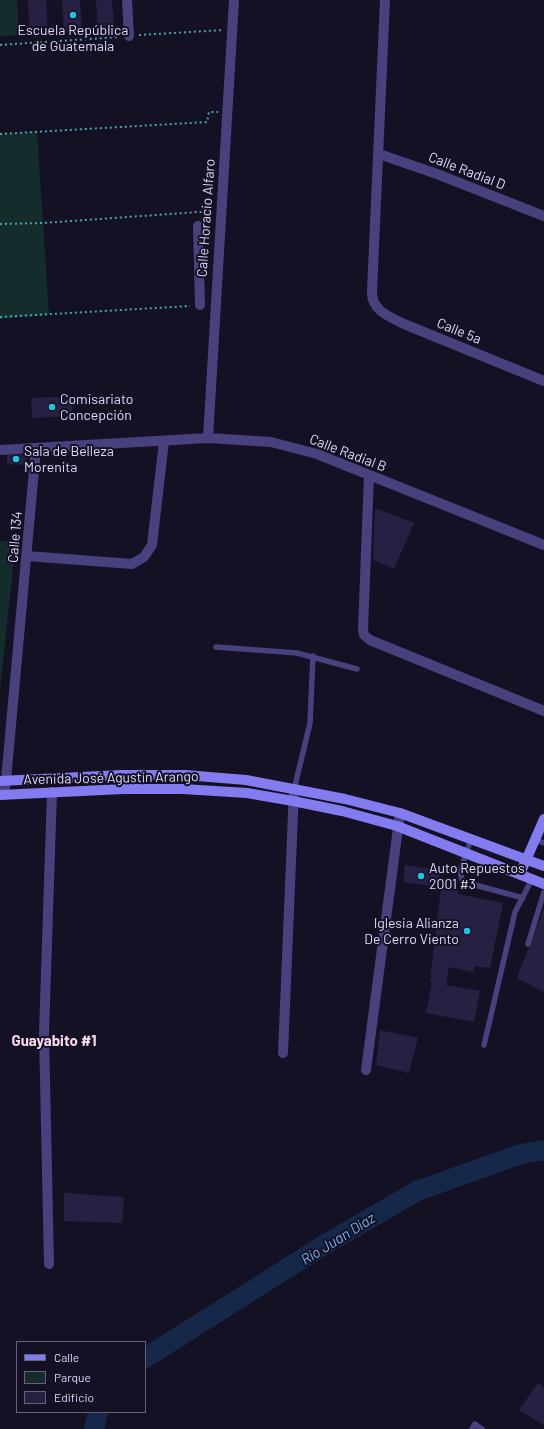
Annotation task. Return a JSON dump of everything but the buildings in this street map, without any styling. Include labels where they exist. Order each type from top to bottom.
[{"type":"main road","name":"Avenida José Agustín Arango","points":[[3,780],[185,774],[246,780],[345,799],[400,813],[544,866]]},
{"type":"main road","name":"Avenida José Agustín Arango","points":[[2,795],[52,792],[183,789],[247,794],[294,801],[342,811],[397,826],[544,884]]},
{"type":"main road","points":[[520,874],[527,859],[540,842],[544,819]]},
{"type":"street","points":[[127,0],[129,36]]},
{"type":"street","name":"Calle Horacio Alfaro","points":[[208,438],[234,0]]},
{"type":"street","points":[[379,154],[385,0]]},
{"type":"street","name":"Calle Radial D","points":[[379,154],[437,174],[544,216]]},
{"type":"street","name":"Calle 5a","points":[[379,154],[371,297],[376,308],[404,324],[544,381]]},
{"type":"street","points":[[198,226],[200,305]]},
{"type":"street","points":[[200,291],[216,291]]},
{"type":"street","name":"Calle Radial B","points":[[0,450],[208,438],[271,442],[317,454],[544,545]]},
{"type":"street","points":[[27,556],[132,564],[144,556],[152,545],[164,441]]},
{"type":"street","name":"Calle 134","points":[[2,795],[27,556],[36,448]]},
{"type":"street","points":[[369,476],[364,635],[370,640],[411,658],[544,711]]},
{"type":"street","points":[[283,1053],[294,790]]},
{"type":"street","points":[[49,1264],[44,1033],[52,792]]},
{"type":"street","points":[[366,1070],[397,826],[400,813]]},
{"type":"lane","points":[[216,647],[265,650],[312,656],[357,668]]},
{"type":"lane","points":[[294,790],[310,723],[312,656]]},
{"type":"lane","points":[[471,839],[460,871],[462,880],[523,898]]},
{"type":"lane","points":[[484,1045],[515,912],[532,879]]},
{"type":"lane","points":[[528,944],[542,903],[544,892]]},
{"type":"lane","points":[[472,1429],[475,1424],[482,1429]]},
{"type":"path","points":[[0,45],[232,30]]},
{"type":"path","points":[[0,134],[207,122],[209,112],[227,112]]},
{"type":"path","points":[[0,224],[43,223],[222,210]]},
{"type":"path","points":[[0,317],[200,305]]},
{"type":"green space","points":[[0,0],[17,0],[19,35],[0,36]]},
{"type":"green space","points":[[37,131],[49,315],[0,319],[0,134]]},
{"type":"green space","points":[[0,541],[16,541],[0,690]]},
{"type":"waterway","name":"Río Juan Díaz","points":[[146,1357],[324,1245],[417,1191],[521,1154],[544,1150]]},
{"type":"waterway","name":"Río Juan Díaz","points":[[94,1429],[98,1413]]},
{"type":"place","name":"Escuela República de Guatemala","points":[[73,15]]},
{"type":"place","name":"Comisariato Concepción","points":[[52,407]]},
{"type":"place","name":"Sala de Belleza Morenita","points":[[16,459]]},
{"type":"place","name":"Auto Repuestos 2001 #3","points":[[421,876]]},
{"type":"place","name":"Iglesia Alianza De Cerro Viento","points":[[467,931]]},
{"type":"district","name":"Guayabito #1","points":[[54,1041]]}]
